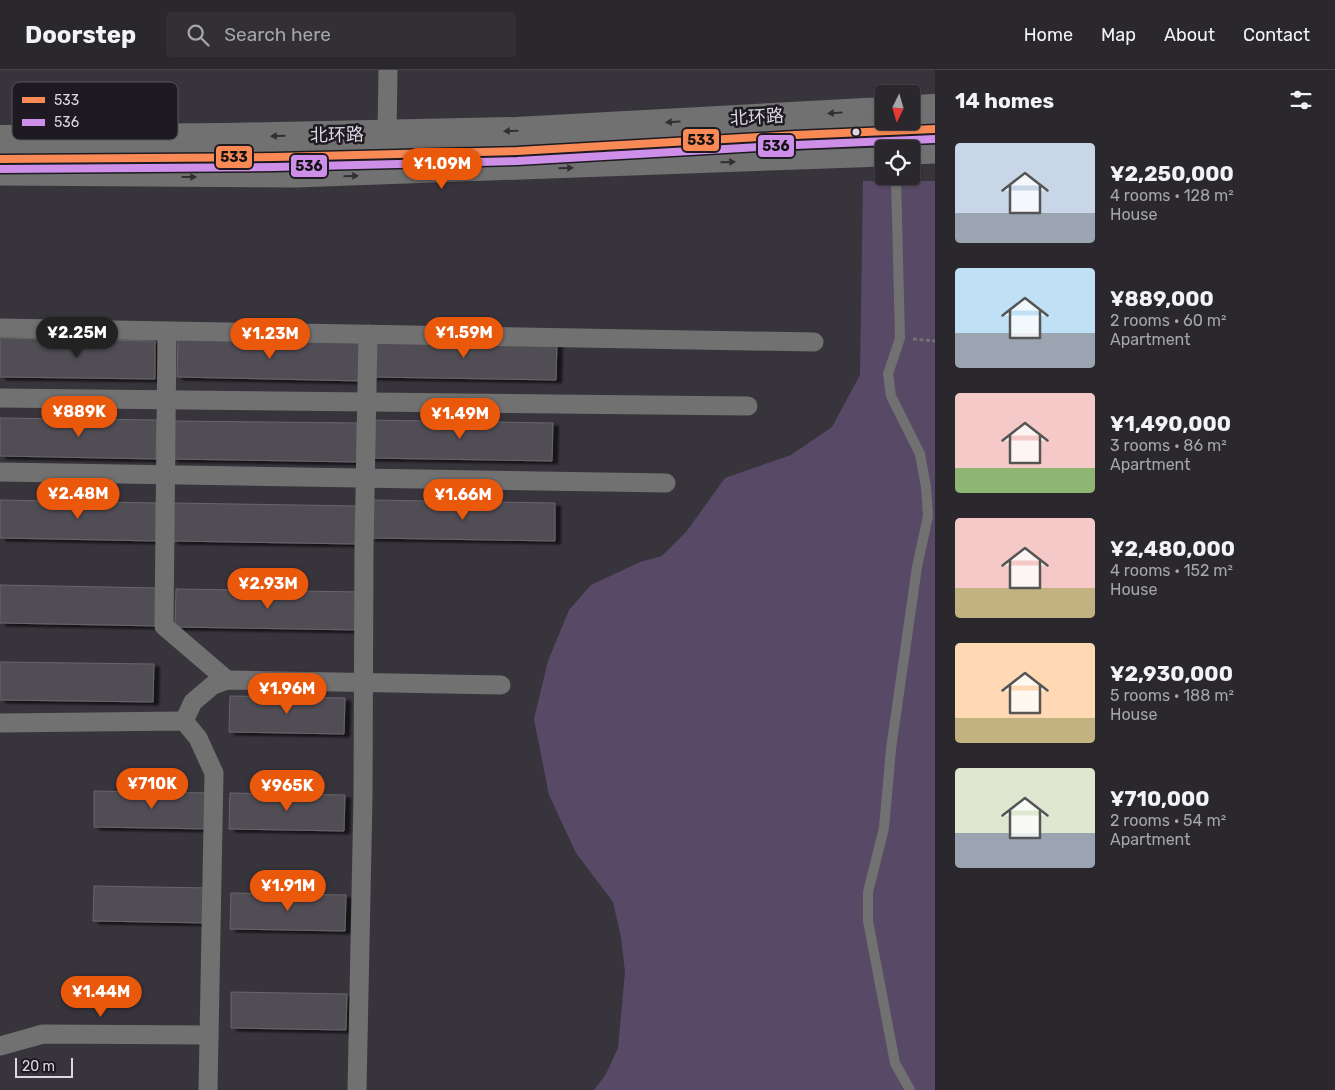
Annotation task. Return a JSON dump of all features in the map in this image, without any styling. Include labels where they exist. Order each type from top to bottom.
[{"type":"highway","points":[[920,109],[935,108]]},
{"type":"highway","name":"北环路","points":[[178,137],[516,131],[875,111]]},
{"type":"highway","name":"北环路","points":[[0,159],[275,157],[517,151],[795,135],[935,130]]},
{"type":"street","points":[[387,134],[388,70]]},
{"type":"street","points":[[920,155],[935,154]]},
{"type":"street","points":[[0,176],[296,178],[875,157]]},
{"type":"street","points":[[0,328],[814,342]]},
{"type":"street","points":[[167,331],[164,626],[227,680]]},
{"type":"street","points":[[357,1090],[368,334]]},
{"type":"street","points":[[0,398],[748,406]]},
{"type":"street","points":[[0,472],[666,483]]},
{"type":"street","points":[[184,721],[193,702],[212,685],[227,680],[501,685]]},
{"type":"street","points":[[0,723],[184,721]]},
{"type":"street","points":[[184,721],[198,738],[214,773],[208,1090]]},
{"type":"street","points":[[0,1046],[43,1034],[209,1035]]},
{"type":"lane","points":[[896,185],[900,338],[888,374],[890,396],[920,454],[926,487],[928,516],[917,567],[891,749],[884,828],[868,892],[868,921],[895,1062],[910,1090]]},
{"type":"path","points":[[900,338],[935,340]]},
{"type":"shaded area","points":[[863,181],[875,181],[875,185],[920,185],[920,181],[935,181],[935,1090],[594,1090],[606,1074],[618,1048],[625,972],[621,937],[613,902],[576,853],[549,795],[534,719],[548,661],[569,610],[591,585],[640,562],[662,556],[686,532],[725,478],[791,455],[832,427],[860,375]]},
{"type":"building","points":[[0,338],[155,341],[155,379],[0,377]]},
{"type":"building","points":[[178,339],[363,342],[362,381],[177,377]]},
{"type":"building","points":[[372,339],[557,342],[556,380],[371,377]]},
{"type":"building","points":[[0,418],[157,420],[156,459],[0,456]]},
{"type":"building","points":[[368,420],[553,423],[552,461],[367,458]]},
{"type":"building","points":[[172,421],[357,423],[357,462],[172,459]]},
{"type":"building","points":[[0,500],[156,503],[156,541],[0,538]]},
{"type":"building","points":[[371,500],[555,503],[555,541],[370,538]]},
{"type":"building","points":[[173,503],[358,506],[357,544],[172,541]]},
{"type":"building","points":[[0,585],[158,588],[158,626],[0,623]]},
{"type":"building","points":[[176,589],[361,592],[360,630],[175,627]]},
{"type":"building","points":[[0,662],[154,664],[153,702],[0,700]]},
{"type":"building","points":[[230,696],[345,698],[344,734],[229,732]]},
{"type":"building","points":[[94,791],[210,793],[209,829],[94,827]]},
{"type":"building","points":[[230,793],[345,795],[344,831],[229,829]]},
{"type":"building","points":[[94,886],[209,888],[209,923],[93,921]]},
{"type":"building","points":[[231,893],[346,895],[345,931],[230,929]]},
{"type":"building","points":[[231,992],[347,994],[346,1030],[231,1028]]},
{"type":"transit line","name":"533","points":[[0,159],[275,157],[517,151],[935,129]]},
{"type":"transit line","name":"536","points":[[0,169],[275,167],[517,161],[935,139]]}]
